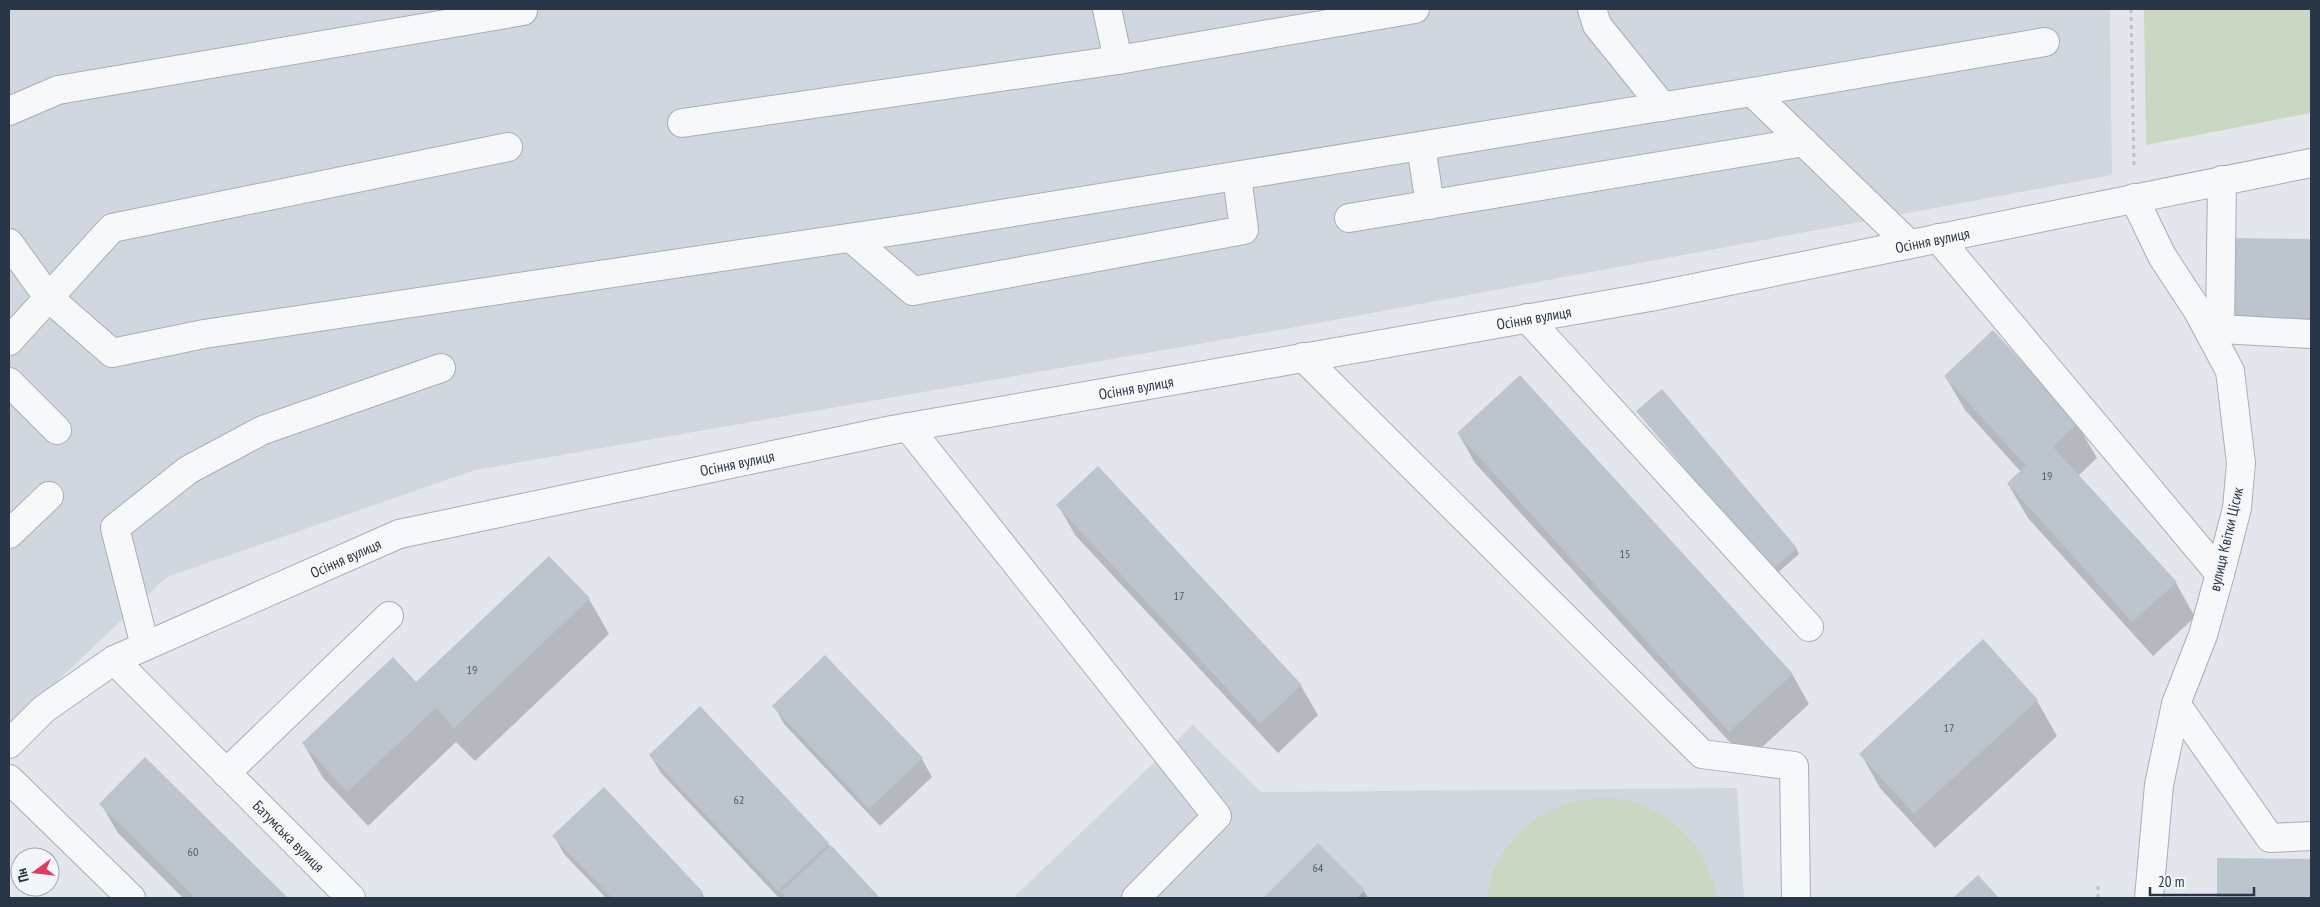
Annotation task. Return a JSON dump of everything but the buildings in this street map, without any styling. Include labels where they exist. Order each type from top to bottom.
[{"type":"street","points":[[1107,9],[1118,60]]},
{"type":"street","points":[[682,123],[1118,60],[1415,9]]},
{"type":"street","points":[[1592,9],[1597,25],[1663,107]]},
{"type":"street","points":[[9,111],[58,90],[523,11]]},
{"type":"street","points":[[9,243],[48,297],[112,353],[204,334],[851,238],[1663,107],[2045,42]]},
{"type":"street","points":[[1752,92],[1909,244]]},
{"type":"street","points":[[1349,218],[1804,142]]},
{"type":"street","points":[[1421,146],[1430,205]]},
{"type":"street","points":[[9,340],[112,228],[508,147]]},
{"type":"street","name":"Осіння вулиця","points":[[9,744],[44,709],[114,660],[399,534],[908,427],[1650,297],[2311,163]]},
{"type":"street","points":[[851,238],[913,291],[1244,230],[1237,176]]},
{"type":"street","points":[[2222,180],[2220,329],[2311,334]]},
{"type":"street","name":"вулиця Квітки Цісик","points":[[2134,198],[2162,256],[2198,311],[2230,371],[2241,463],[2237,508],[2220,574],[2203,635],[2176,704],[2160,785],[2149,898]]},
{"type":"street","points":[[1938,238],[2220,574]]},
{"type":"street","points":[[1527,318],[1809,627]]},
{"type":"street","points":[[1303,358],[1702,754],[1794,766],[1796,898]]},
{"type":"street","points":[[145,646],[115,528],[188,470],[263,430],[441,368]]},
{"type":"street","points":[[9,382],[57,430]]},
{"type":"street","points":[[908,427],[1217,816],[1136,898]]},
{"type":"street","points":[[9,534],[49,496]]},
{"type":"street","points":[[226,773],[388,616]]},
{"type":"street","name":"Батумська вулиця","points":[[114,660],[351,898]]},
{"type":"street","points":[[2176,704],[2270,838],[2311,836]]},
{"type":"street","points":[[9,780],[131,898]]},
{"type":"path","points":[[2131,9],[2134,198]]},
{"type":"path","points":[[2098,882],[2098,898]]},
{"type":"shaded area","points":[[9,9],[2110,9],[2112,175],[1302,326],[475,470],[167,577],[9,727]]},
{"type":"shaded area","points":[[1193,725],[1261,792],[1737,788],[1744,898],[1013,898]]},
{"type":"green space","points":[[2144,9],[2311,9],[2311,113],[2146,145]]},
{"type":"green space","points":[[1596,798],[1623,799],[1644,805],[1674,823],[1687,835],[1706,864],[1717,898],[1487,898],[1495,867],[1503,853],[1524,828],[1551,810],[1569,803]]}]
